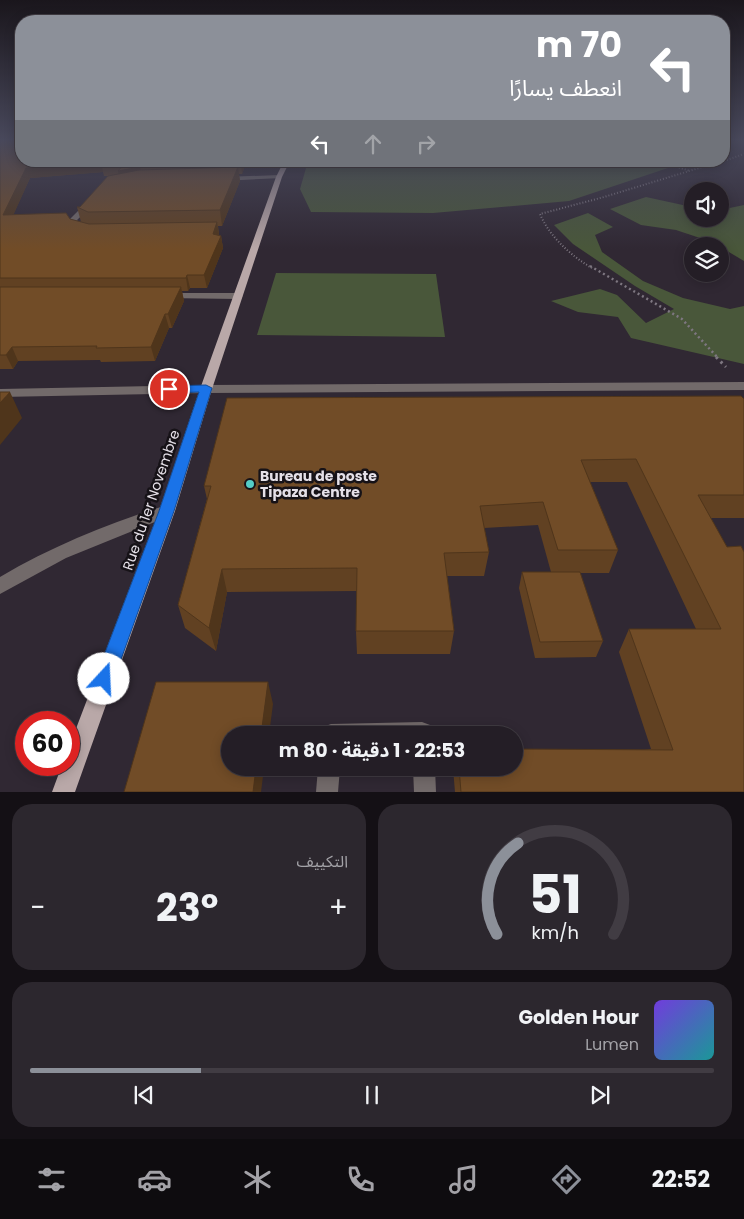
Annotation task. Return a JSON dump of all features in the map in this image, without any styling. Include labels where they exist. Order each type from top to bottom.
[{"type":"main road","name":"Rue du 1er Novembre","points":[[63,792],[166,511],[206,388],[279,177]]},
{"type":"street","points":[[211,179],[279,177]]},
{"type":"street","points":[[92,232],[77,227],[73,220],[100,195]]},
{"type":"street","points":[[159,296],[238,296]]},
{"type":"street","points":[[0,393],[206,388],[744,386]]},
{"type":"street","points":[[0,586],[26,569],[62,552],[166,511]]},
{"type":"street","points":[[327,792],[328,776]]},
{"type":"street","points":[[424,776],[425,792]]},
{"type":"path","points":[[674,176],[540,214],[544,224],[576,258],[682,320],[727,367]]},
{"type":"green space","points":[[304,176],[644,176],[569,201],[433,213],[311,212],[300,189]]},
{"type":"green space","points":[[646,197],[684,205],[684,227],[729,227],[729,208],[744,205],[744,261],[729,252],[729,237],[697,237],[676,230],[641,225],[610,209]]},
{"type":"green space","points":[[588,213],[613,227],[595,235],[602,252],[643,281],[683,298],[730,309],[744,306],[744,364],[631,338],[618,317],[578,312],[551,301],[600,289],[617,295],[646,323],[674,309],[635,286],[573,244],[554,225]]},
{"type":"green space","points":[[276,273],[436,274],[445,337],[257,335]]},
{"type":"building","points":[[0,176],[22,176],[3,215],[66,213],[70,219],[89,224],[217,222],[213,234],[221,236],[204,275],[187,275],[186,278],[0,278]]},
{"type":"building","points":[[108,176],[234,176],[220,210],[88,212],[77,207],[80,207]]},
{"type":"building","points":[[0,287],[181,287],[168,314],[165,314],[151,347],[12,347],[6,355],[0,355]]},
{"type":"building","points":[[0,392],[10,392],[0,403]]},
{"type":"building","points":[[741,396],[744,399],[744,495],[698,495],[727,547],[741,546],[744,552],[744,792],[461,792],[460,776],[523,776],[523,749],[673,750],[629,629],[721,629],[636,459],[581,460],[618,550],[558,550],[543,502],[480,506],[489,552],[444,553],[454,631],[356,631],[357,568],[222,569],[209,628],[178,605],[211,486],[204,486],[227,398]]},
{"type":"building","points":[[522,572],[580,572],[603,641],[540,642]]},
{"type":"building","points":[[156,682],[268,682],[262,726],[221,726],[221,776],[255,776],[253,792],[124,792]]},
{"type":"place","name":"Bureau de poste Tipaza Centre","points":[[250,484]]},
{"type":"route","points":[[104,679],[166,511],[206,388],[169,389]]}]
